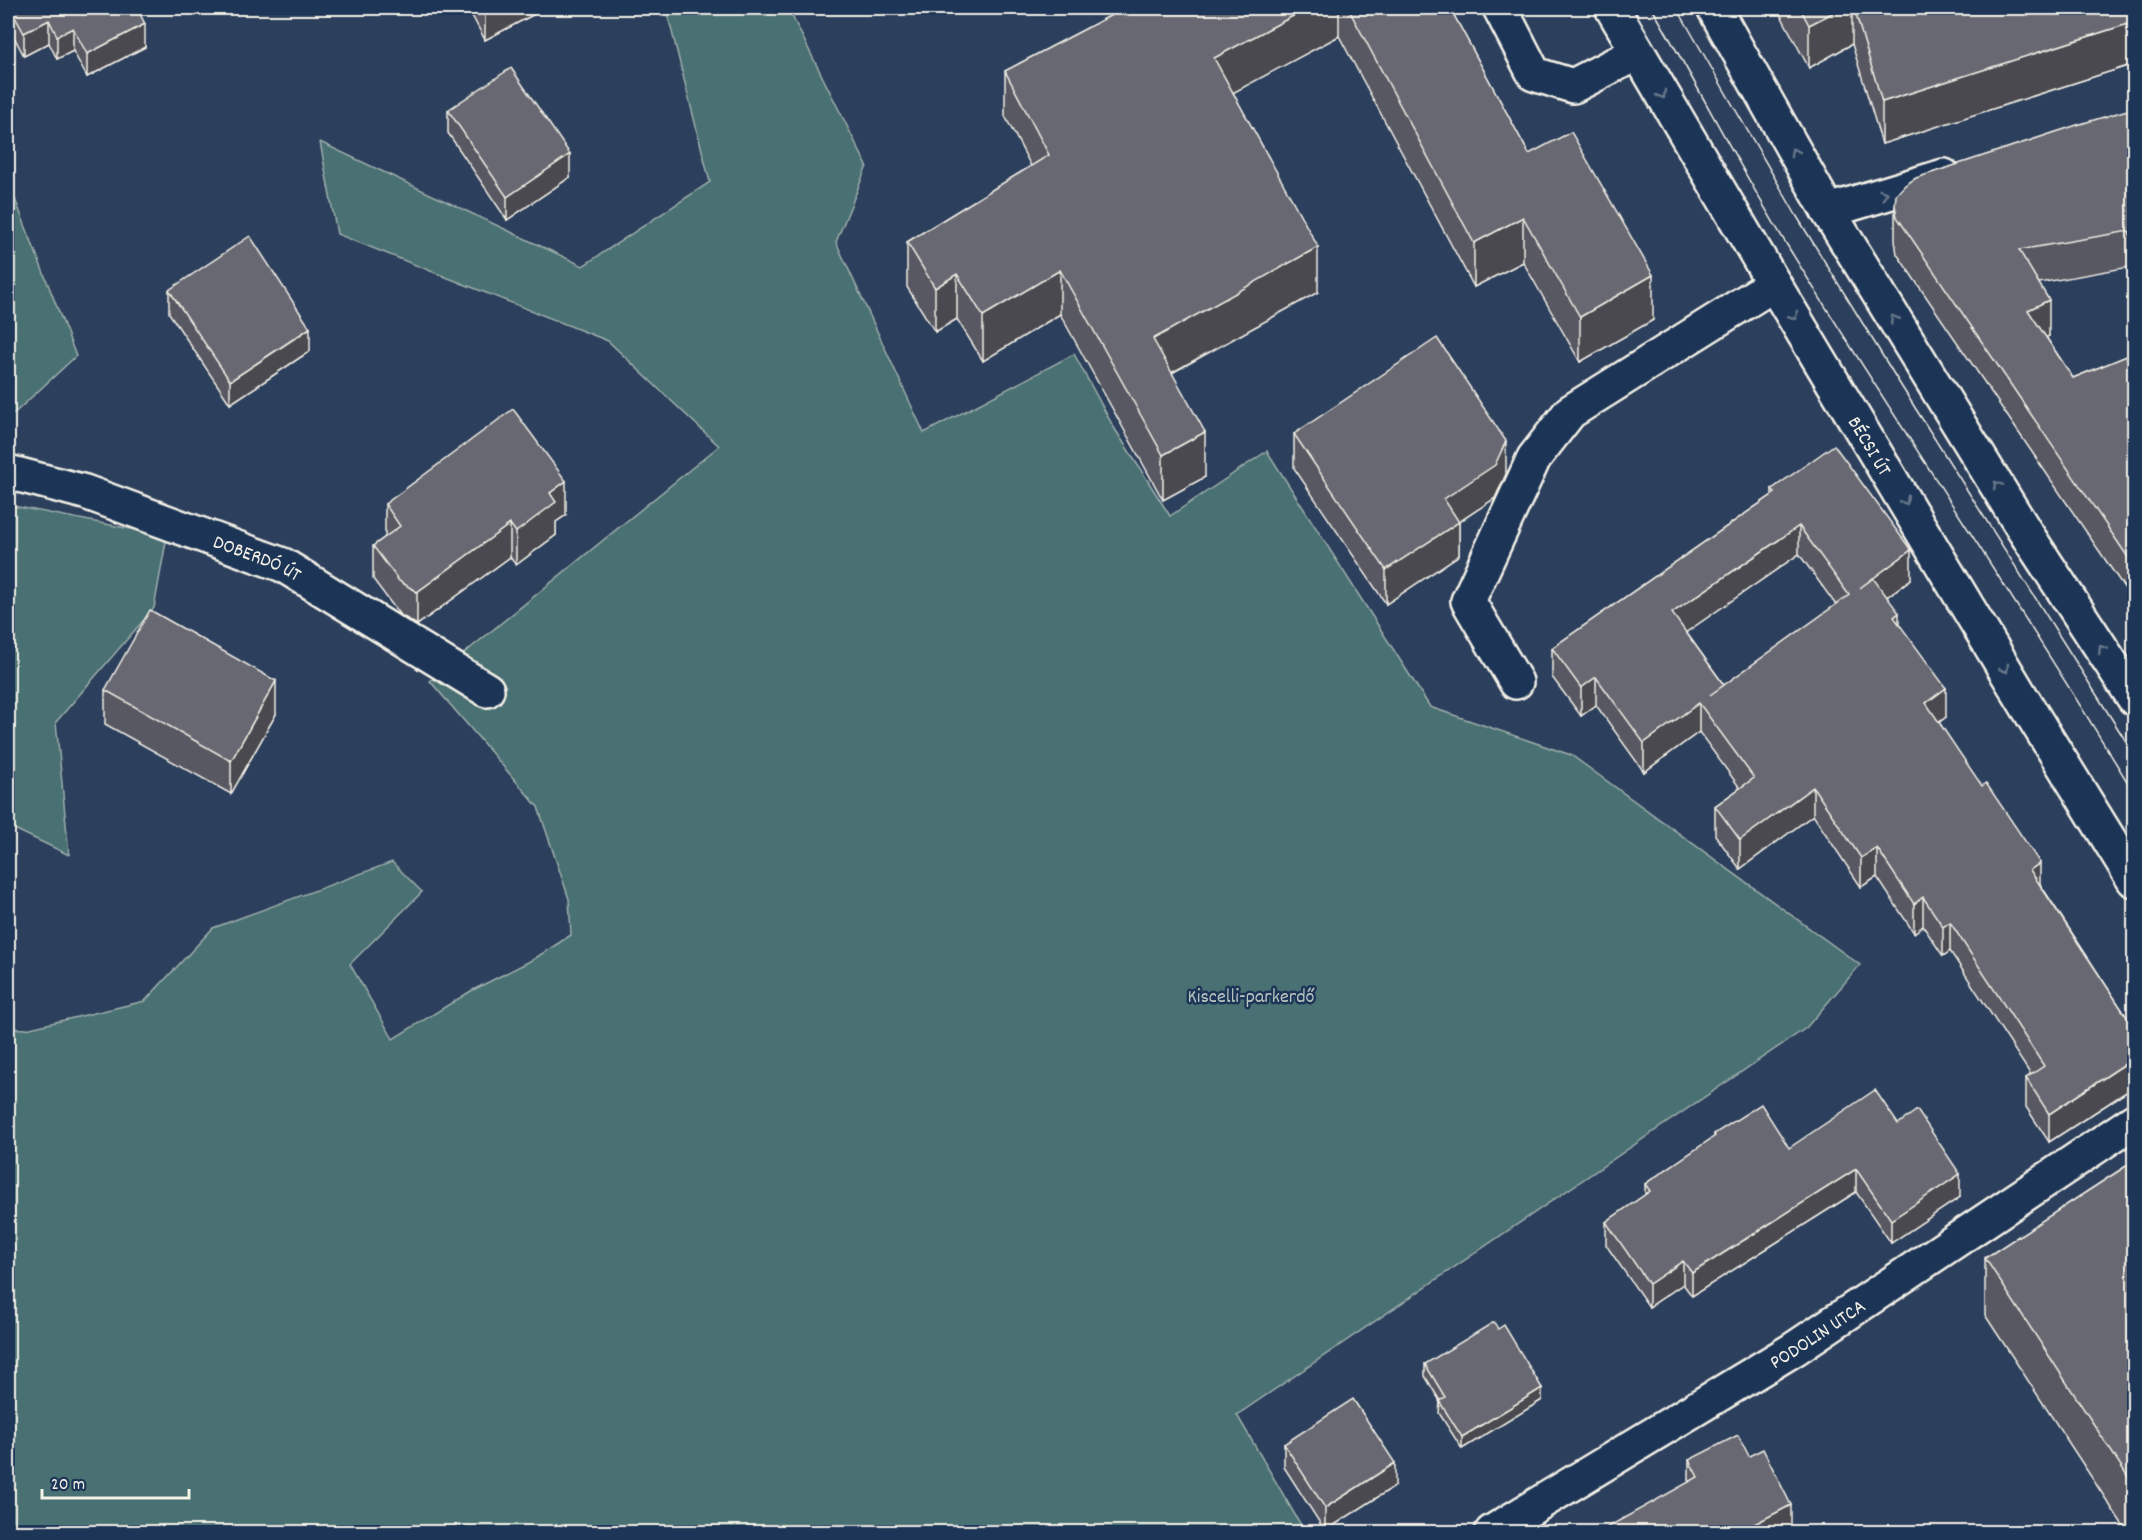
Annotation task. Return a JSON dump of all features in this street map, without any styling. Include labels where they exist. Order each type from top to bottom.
[{"type":"main road","points":[[1500,8],[1534,75],[1573,86],[1637,53]]},
{"type":"main road","name":"BÉCSI ÚT","points":[[1612,8],[1774,284],[2134,880]]},
{"type":"main road","points":[[1714,8],[1828,211],[2024,530],[2134,698]]},
{"type":"main road","points":[[1828,211],[1975,166]]},
{"type":"main road","points":[[1516,682],[1468,601],[1534,458],[1570,412],[1774,284]]},
{"type":"main road","name":"DOBERDÓ ÚT","points":[[8,472],[85,492],[283,565],[487,690]]},
{"type":"main road","name":"PODOLIN UTCA","points":[[1492,1533],[1794,1349],[2134,1121]]},
{"type":"green space","name":"Kiscelli-parkerdő","points":[[666,8],[788,8],[867,166],[836,242],[924,433],[1074,354],[1113,426],[1170,516],[1267,451],[1430,707],[1571,755],[1860,965],[1806,1028],[1237,1415],[1305,1532],[8,1532],[8,1028],[26,1029],[145,1001],[213,928],[392,862],[422,892],[350,964],[393,1039],[471,991],[534,959],[571,935],[569,899],[538,807],[430,681],[719,446],[608,341],[337,234],[320,142],[583,266],[710,182]]},
{"type":"green space","points":[[8,181],[76,356],[8,419]]},
{"type":"green space","points":[[8,505],[167,536],[154,608],[56,722],[69,855],[8,826]]},
{"type":"building","points":[[10,8],[137,8],[145,24],[87,54],[73,28],[57,36],[49,20],[24,33]]},
{"type":"building","points":[[1125,8],[1308,8],[1214,58],[1318,247],[1153,339],[1205,432],[1163,455],[1060,270],[983,316],[957,274],[935,288],[907,242],[1049,155],[1005,71]]},
{"type":"building","points":[[1348,8],[1450,8],[1529,154],[1571,132],[1653,275],[1580,317],[1523,217],[1474,243]]},
{"type":"building","points":[[1800,8],[1842,8],[1809,25]]},
{"type":"building","points":[[1854,8],[2134,8],[2134,22],[1882,102]]},
{"type":"building","points":[[511,68],[570,154],[507,197],[448,110]]},
{"type":"building","points":[[2134,108],[2134,249],[2129,231],[2019,250],[2049,300],[2028,310],[2073,378],[2134,353],[2134,566],[1897,217],[1895,205],[1896,195],[1916,178]]},
{"type":"building","points":[[250,236],[310,328],[230,381],[169,290]]},
{"type":"building","points":[[1437,338],[1506,441],[1495,465],[1444,499],[1459,522],[1386,570],[1294,434]]},
{"type":"building","points":[[513,409],[566,481],[550,493],[556,502],[516,532],[510,524],[417,592],[399,581],[373,546],[400,526],[385,504]]},
{"type":"building","points":[[1834,445],[1911,550],[1873,578],[1899,613],[1894,617],[1946,688],[1926,703],[1982,786],[1986,783],[2040,863],[2030,870],[2134,1028],[2134,1058],[2049,1114],[2026,1078],[2044,1066],[1950,922],[1943,927],[1923,897],[1914,904],[1877,848],[1861,858],[1813,787],[1740,840],[1715,806],[1754,778],[1699,703],[1644,743],[1596,677],[1581,688],[1552,648],[1775,493],[1772,489]],"holes":[[[1799,526],[1849,595],[1724,685],[1672,613]]]},
{"type":"building","points":[[150,610],[276,681],[231,761],[105,690]]},
{"type":"building","points":[[1875,1090],[1898,1124],[1917,1110],[1960,1174],[1891,1220],[1856,1169],[1692,1273],[1683,1261],[1649,1284],[1606,1222],[1650,1191],[1645,1184],[1715,1136],[1714,1134],[1761,1104],[1789,1148]]},
{"type":"building","points":[[2134,1161],[2134,1486],[1985,1258]]},
{"type":"building","points":[[1494,1322],[1498,1329],[1504,1325],[1542,1388],[1462,1437],[1439,1401],[1445,1397],[1425,1364]]},
{"type":"building","points":[[1353,1399],[1395,1463],[1325,1508],[1284,1444]]},
{"type":"building","points":[[1738,1435],[1749,1456],[1763,1449],[1791,1505],[1737,1533],[1597,1533],[1698,1477],[1689,1460]]},
{"type":"tram line","points":[[1652,8],[1787,245],[2049,655],[2134,793]]},
{"type":"tram line","points":[[1677,8],[1796,215],[2134,754]]}]
